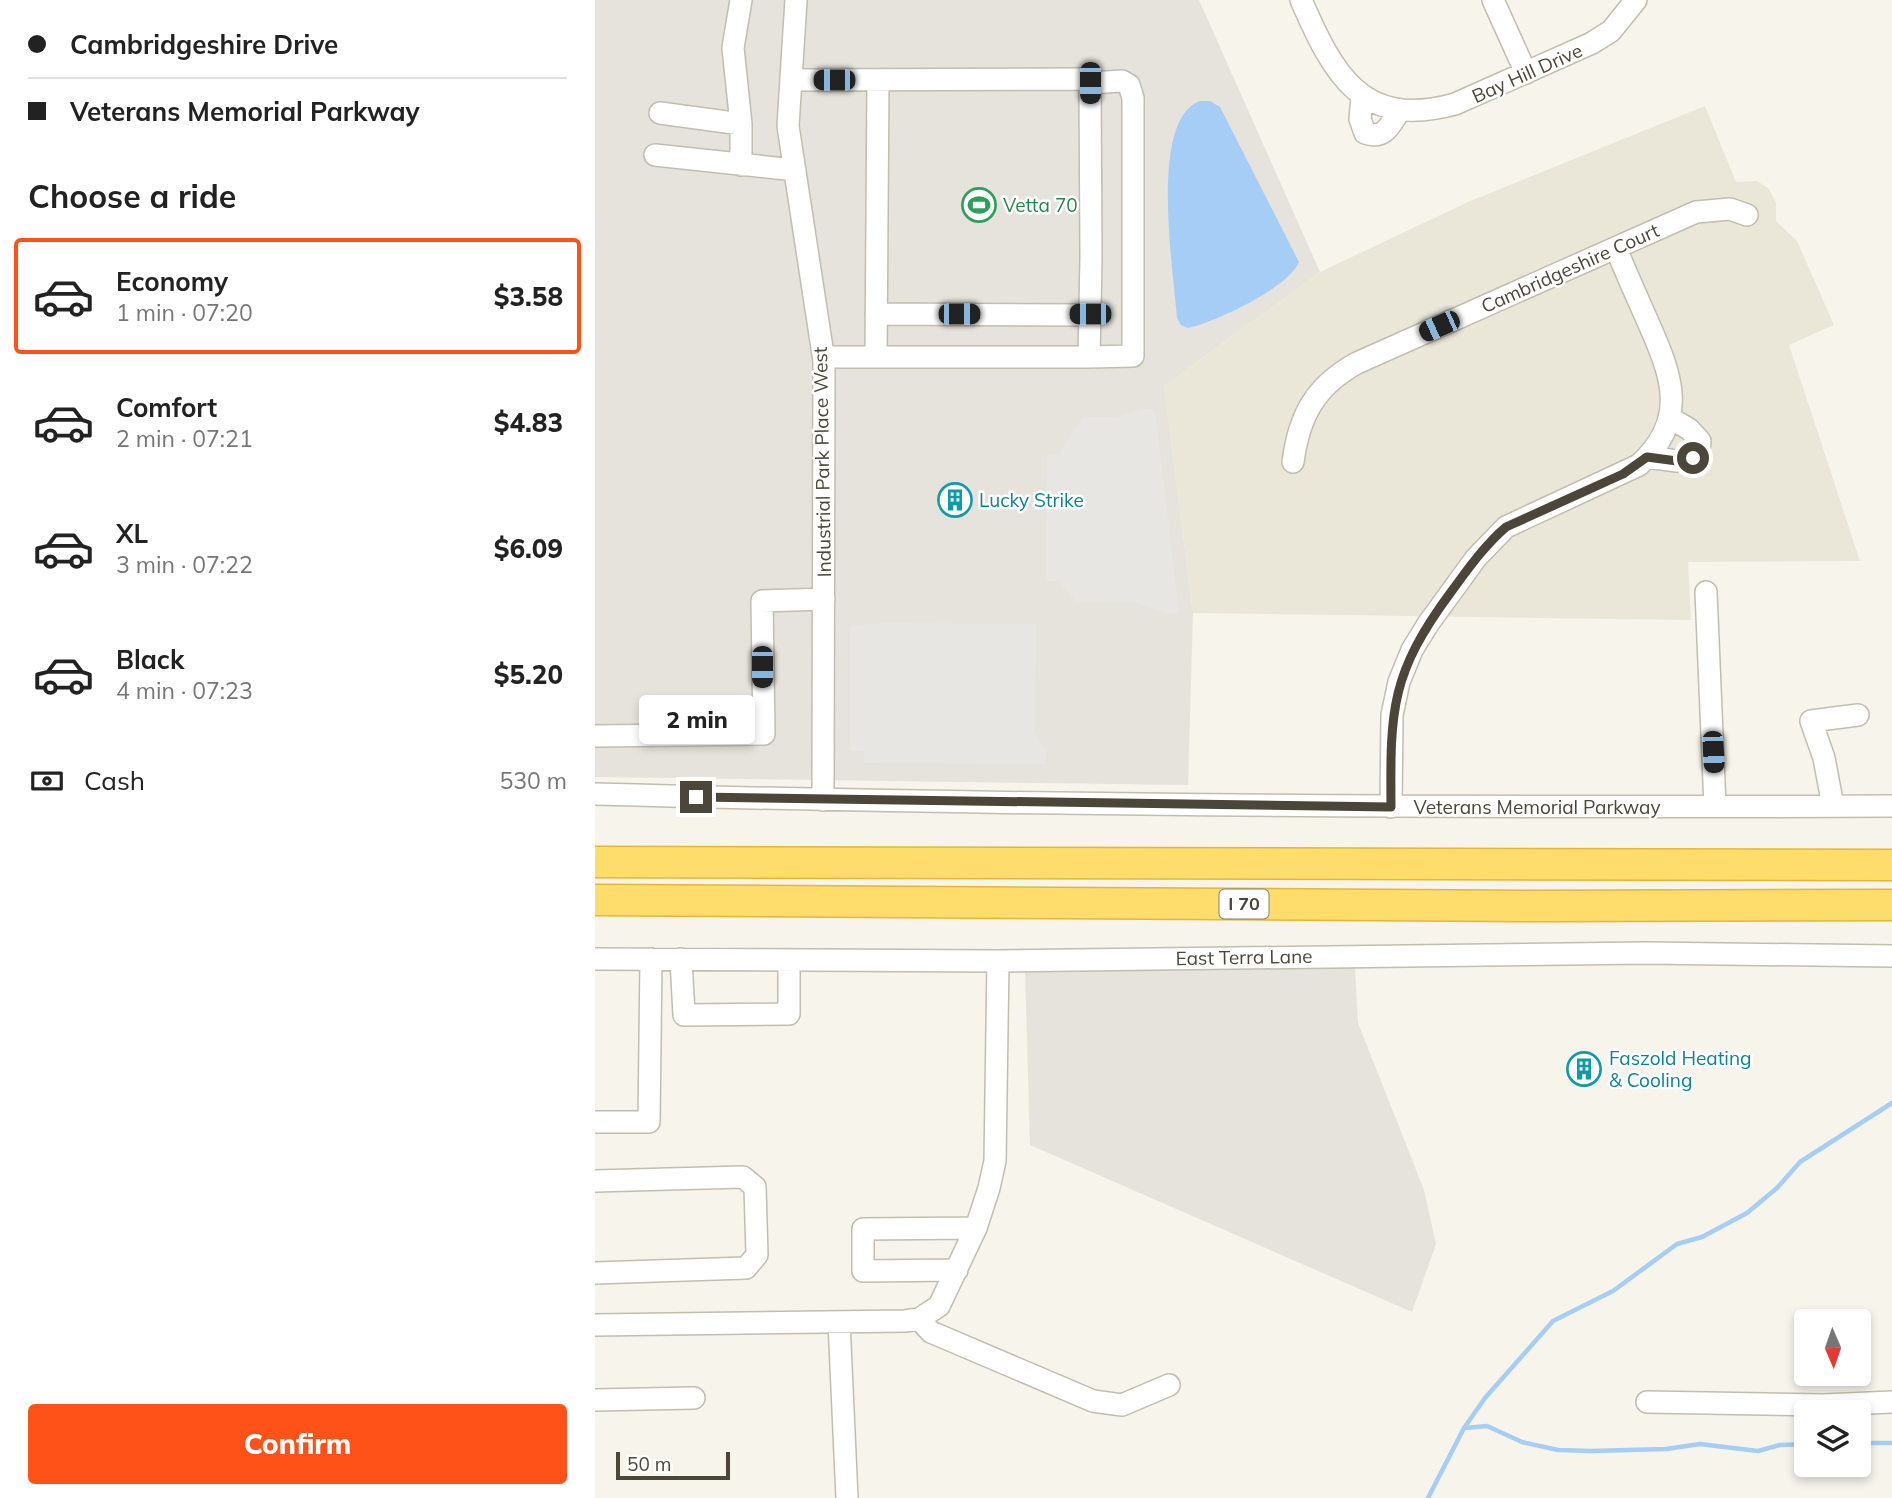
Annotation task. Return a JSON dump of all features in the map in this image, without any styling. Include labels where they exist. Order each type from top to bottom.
[{"type":"highway","name":"I 70","points":[[595,862],[1892,864]]},
{"type":"highway","name":"I 70","points":[[595,900],[1582,906],[1892,905]]},
{"type":"street","points":[[741,0],[733,48],[741,124],[741,165]]},
{"type":"street","name":"Industrial Park Place West","points":[[796,0],[788,126],[824,357],[823,800]]},
{"type":"street","name":"Bay Hill Drive","points":[[1301,0],[1324,52],[1341,78],[1362,97],[1400,110],[1430,111],[1455,104],[1592,43],[1611,31],[1636,0]]},
{"type":"street","points":[[1493,0],[1526,74]]},
{"type":"street","points":[[791,80],[1085,79],[1090,83],[1122,82],[1129,85],[1133,98],[1133,356],[824,357]]},
{"type":"street","points":[[876,356],[878,80]]},
{"type":"street","points":[[1089,358],[1090,83]]},
{"type":"street","points":[[1362,97],[1360,119],[1365,133],[1375,136],[1385,133],[1400,110]]},
{"type":"street","points":[[660,113],[741,124]]},
{"type":"street","points":[[655,155],[795,170]]},
{"type":"street","name":"Cambridgeshire Court","points":[[1293,462],[1296,438],[1310,403],[1337,374],[1696,212],[1730,209],[1747,215]]},
{"type":"street","points":[[1391,807],[1392,715],[1399,682],[1423,632],[1468,569],[1492,539],[1506,527],[1623,474],[1647,457],[1670,418],[1672,392],[1665,361],[1616,248]]},
{"type":"street","points":[[877,314],[1090,314]]},
{"type":"street","points":[[1647,457],[1677,461],[1697,455],[1700,441],[1689,429],[1670,418]]},
{"type":"street","points":[[1706,592],[1715,806]]},
{"type":"street","points":[[595,736],[764,734],[762,601],[824,599]]},
{"type":"street","points":[[1833,806],[1824,758],[1811,721],[1858,715]]},
{"type":"street","name":"Veterans Memorial Parkway","points":[[595,794],[823,800],[1391,807],[1892,806]]},
{"type":"street","name":"East Terra Lane","points":[[595,959],[998,961],[1646,953],[1892,956]]},
{"type":"street","points":[[595,1122],[649,1122],[651,959]]},
{"type":"street","points":[[681,959],[684,1015],[789,1014],[789,960]]},
{"type":"street","points":[[595,1325],[919,1319],[939,1306],[976,1228],[995,1161],[998,961]]},
{"type":"street","points":[[595,1181],[743,1177],[755,1187],[757,1255],[746,1268],[595,1273]]},
{"type":"street","points":[[957,1270],[863,1271],[863,1229],[976,1228]]},
{"type":"street","points":[[919,1319],[931,1332],[1093,1401],[1122,1405],[1169,1385]]},
{"type":"street","points":[[839,1322],[847,1498]]},
{"type":"street","points":[[595,1400],[694,1398]]},
{"type":"street","points":[[1647,1402],[1823,1405],[1892,1402]]},
{"type":"shaded area","points":[[595,0],[1199,0],[1320,272],[1164,386],[1193,613],[1188,785],[595,777]]},
{"type":"shaded area","points":[[1705,106],[1736,182],[1757,181],[1769,189],[1776,203],[1776,221],[1797,241],[1834,325],[1789,345],[1860,561],[1688,562],[1691,620],[1193,613],[1164,386],[1320,272],[1468,202]]},
{"type":"shaded area","points":[[1144,409],[1155,409],[1179,613],[1167,614],[1139,603],[1079,602],[1057,581],[1046,581],[1047,454],[1059,454],[1083,417],[1117,417]]},
{"type":"shaded area","points":[[882,623],[1036,624],[1035,732],[1046,752],[1047,764],[864,763],[864,751],[850,751],[850,626]]},
{"type":"shaded area","points":[[1355,967],[1358,1023],[1424,1190],[1436,1244],[1412,1312],[1030,1145],[1025,970]]},
{"type":"water","points":[[1200,101],[1210,101],[1220,107],[1299,262],[1292,272],[1266,293],[1216,319],[1188,328],[1181,325],[1177,318],[1169,235],[1169,166],[1174,136],[1184,114]]},
{"type":"waterway","points":[[1428,1498],[1464,1428],[1485,1398],[1553,1321],[1613,1291],[1677,1244],[1702,1237],[1747,1213],[1777,1188],[1800,1162],[1892,1103]]},
{"type":"waterway","points":[[1465,1428],[1487,1426],[1522,1442],[1558,1450],[1666,1449],[1700,1444],[1758,1451],[1794,1444]]},
{"type":"waterway","points":[[1871,1443],[1892,1443]]},
{"type":"place","name":"Vetta 70","points":[[979,205]]},
{"type":"place","name":"Lucky Strike","points":[[955,500]]},
{"type":"place","name":"Faszold Heating & Cooling","points":[[1584,1069]]},
{"type":"route","points":[[696,797],[1391,807],[1392,715],[1399,682],[1412,650],[1428,624],[1492,539],[1506,527],[1623,474],[1647,457],[1677,461],[1693,458]]}]
